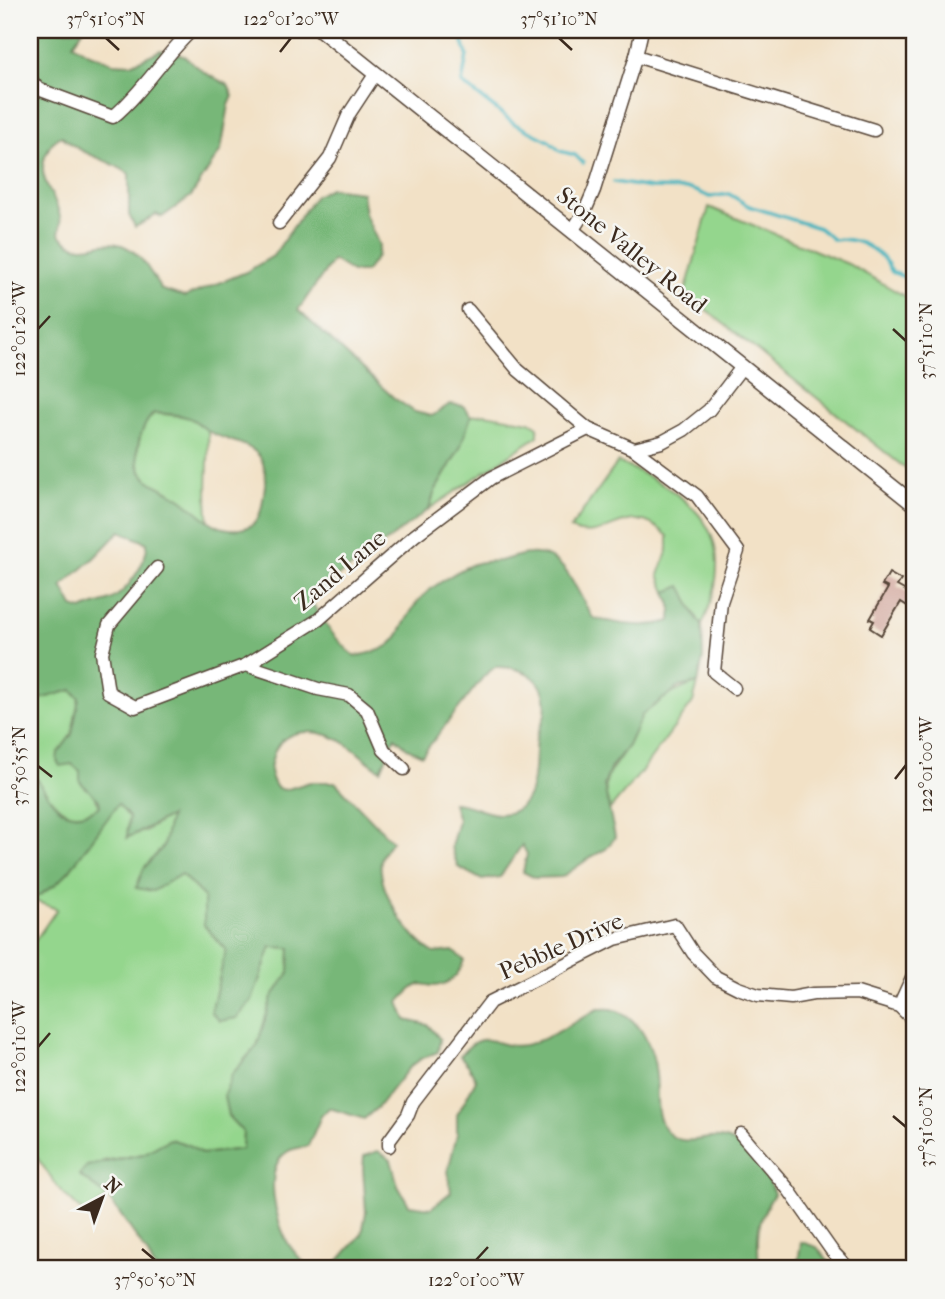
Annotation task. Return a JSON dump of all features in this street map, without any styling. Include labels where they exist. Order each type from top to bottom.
[{"type":"street","points":[[30,79],[37,89],[113,117],[128,104],[170,50],[192,30]]},
{"type":"street","name":"Stone Valley Road","points":[[321,30],[915,505]]},
{"type":"street","points":[[572,231],[594,190],[642,30]]},
{"type":"street","points":[[636,56],[874,130]]},
{"type":"street","points":[[279,223],[330,158],[349,114],[376,73]]},
{"type":"street","points":[[468,310],[518,370],[588,429],[634,449],[697,496],[738,551],[721,601],[714,672],[734,688]]},
{"type":"street","points":[[634,449],[662,442],[684,430],[709,410],[742,367]]},
{"type":"street","name":"Zand Lane","points":[[157,568],[109,625],[102,653],[108,692],[135,707],[246,665],[318,620],[414,536],[491,478],[588,429]]},
{"type":"street","points":[[246,665],[349,695],[367,710],[384,750],[404,769]]},
{"type":"street","name":"Pebble Drive","points":[[389,1146],[389,1141],[408,1115],[413,1102],[490,1002],[615,939],[675,925],[693,953],[716,977],[738,988],[758,995],[791,998],[813,994],[857,993],[899,1006],[915,1022]]},
{"type":"street","points":[[899,1006],[915,971]]},
{"type":"street","points":[[741,1134],[789,1189],[832,1251],[849,1269]]},
{"type":"green space","points":[[30,30],[83,30],[73,44],[87,53],[113,63],[131,64],[161,50],[183,55],[205,73],[228,85],[233,96],[221,150],[191,196],[162,217],[156,214],[135,227],[129,215],[129,174],[69,143],[62,136],[55,140],[47,152],[43,170],[58,208],[59,234],[76,246],[108,243],[126,247],[142,261],[162,290],[185,297],[246,272],[273,256],[315,196],[330,188],[362,192],[365,214],[379,245],[377,257],[365,272],[352,272],[333,260],[298,310],[394,398],[415,412],[432,416],[450,404],[463,406],[471,416],[460,448],[435,491],[429,509],[357,564],[331,580],[311,601],[330,631],[348,650],[355,656],[383,649],[397,637],[424,595],[463,569],[480,562],[499,561],[526,554],[543,555],[562,566],[593,618],[642,625],[671,621],[671,605],[666,592],[681,586],[702,625],[703,658],[698,683],[679,687],[642,715],[628,746],[611,767],[604,785],[615,837],[606,849],[562,877],[535,878],[523,872],[527,854],[522,845],[500,877],[482,880],[458,867],[451,847],[458,820],[453,803],[500,814],[516,810],[528,797],[533,778],[536,739],[545,714],[545,702],[539,683],[525,672],[495,667],[484,676],[422,755],[407,748],[395,737],[381,770],[346,744],[327,735],[296,733],[279,744],[270,767],[277,788],[285,790],[310,782],[335,782],[392,841],[382,857],[381,872],[389,899],[405,925],[434,953],[453,951],[464,960],[456,975],[448,982],[432,986],[418,985],[399,1002],[406,1020],[428,1025],[440,1039],[438,1052],[422,1058],[408,1069],[378,1107],[364,1119],[329,1108],[321,1116],[308,1146],[289,1151],[279,1160],[273,1182],[279,1222],[290,1246],[312,1269],[155,1269],[146,1251],[108,1197],[79,1175],[87,1166],[143,1154],[170,1139],[189,1145],[202,1154],[242,1149],[243,1132],[228,1116],[224,1096],[232,1074],[257,1046],[272,997],[289,973],[290,948],[271,947],[252,1000],[237,1018],[220,1021],[211,1012],[226,950],[204,925],[204,897],[181,874],[153,891],[136,888],[144,868],[163,847],[170,816],[127,838],[129,817],[118,804],[69,871],[55,885],[30,899],[30,782],[37,779],[49,798],[71,814],[89,812],[100,806],[99,800],[80,782],[80,771],[72,764],[60,766],[57,761],[58,753],[72,734],[79,698],[72,690],[30,700],[30,611],[40,595],[30,580]],"holes":[[[154,413],[189,418],[208,431],[256,452],[265,470],[262,505],[257,520],[244,528],[223,528],[148,480],[138,465],[137,456],[140,436]],[[120,531],[147,543],[140,568],[129,585],[115,597],[82,610],[73,607],[62,586]]]},
{"type":"green space","points":[[709,207],[848,264],[915,302],[915,476],[685,293]]},
{"type":"green space","points":[[154,413],[190,417],[208,431],[209,522],[146,478],[141,471],[138,444],[144,427]]},
{"type":"green space","points":[[485,414],[530,422],[538,427],[538,436],[429,509],[435,491],[460,448],[471,416]]},
{"type":"green space","points":[[618,462],[670,490],[690,505],[705,523],[714,543],[717,566],[713,594],[702,625],[681,587],[666,592],[659,575],[668,549],[668,536],[653,525],[640,520],[596,532],[584,533],[570,529]]},
{"type":"green space","points":[[698,683],[693,702],[610,809],[606,781],[628,745],[640,718],[646,710],[660,701]]},
{"type":"green space","points":[[72,690],[79,698],[72,734],[58,753],[80,771],[100,806],[79,814],[63,810],[56,805],[37,779],[30,782],[30,700]]},
{"type":"green space","points":[[118,803],[129,817],[127,837],[145,831],[171,815],[163,847],[144,868],[153,891],[181,874],[204,897],[204,925],[226,950],[222,973],[252,1000],[271,946],[290,948],[289,973],[272,997],[257,1046],[243,1061],[228,1116],[243,1132],[242,1149],[202,1154],[189,1145],[170,1139],[143,1154],[103,1161],[80,1175],[108,1197],[86,1215],[61,1191],[30,1148],[30,948],[57,909],[32,900],[55,885],[69,871]]},
{"type":"green space","points":[[598,1009],[613,1009],[624,1014],[644,1036],[655,1065],[659,1115],[670,1135],[683,1140],[729,1140],[754,1158],[767,1176],[774,1194],[760,1222],[759,1269],[325,1269],[334,1266],[362,1234],[366,1212],[364,1156],[378,1151],[391,1160],[398,1186],[409,1205],[431,1208],[451,1192],[448,1171],[457,1134],[457,1115],[476,1080],[460,1056],[469,1047],[484,1040],[513,1046],[533,1043]]},
{"type":"green space","points":[[801,1242],[817,1247],[834,1269],[797,1269]]},
{"type":"building","points":[[889,573],[901,580],[897,586],[915,596],[915,611],[901,602],[881,635],[870,628],[874,621],[870,619],[888,588],[882,585]]},
{"type":"waterway","points":[[457,30],[467,55],[462,83],[515,124],[549,141],[560,151],[575,155],[583,163]]},
{"type":"waterway","points":[[614,182],[651,188],[691,189],[710,197],[729,194],[749,206],[819,228],[834,240],[860,243],[876,252],[892,272],[915,281]]}]
